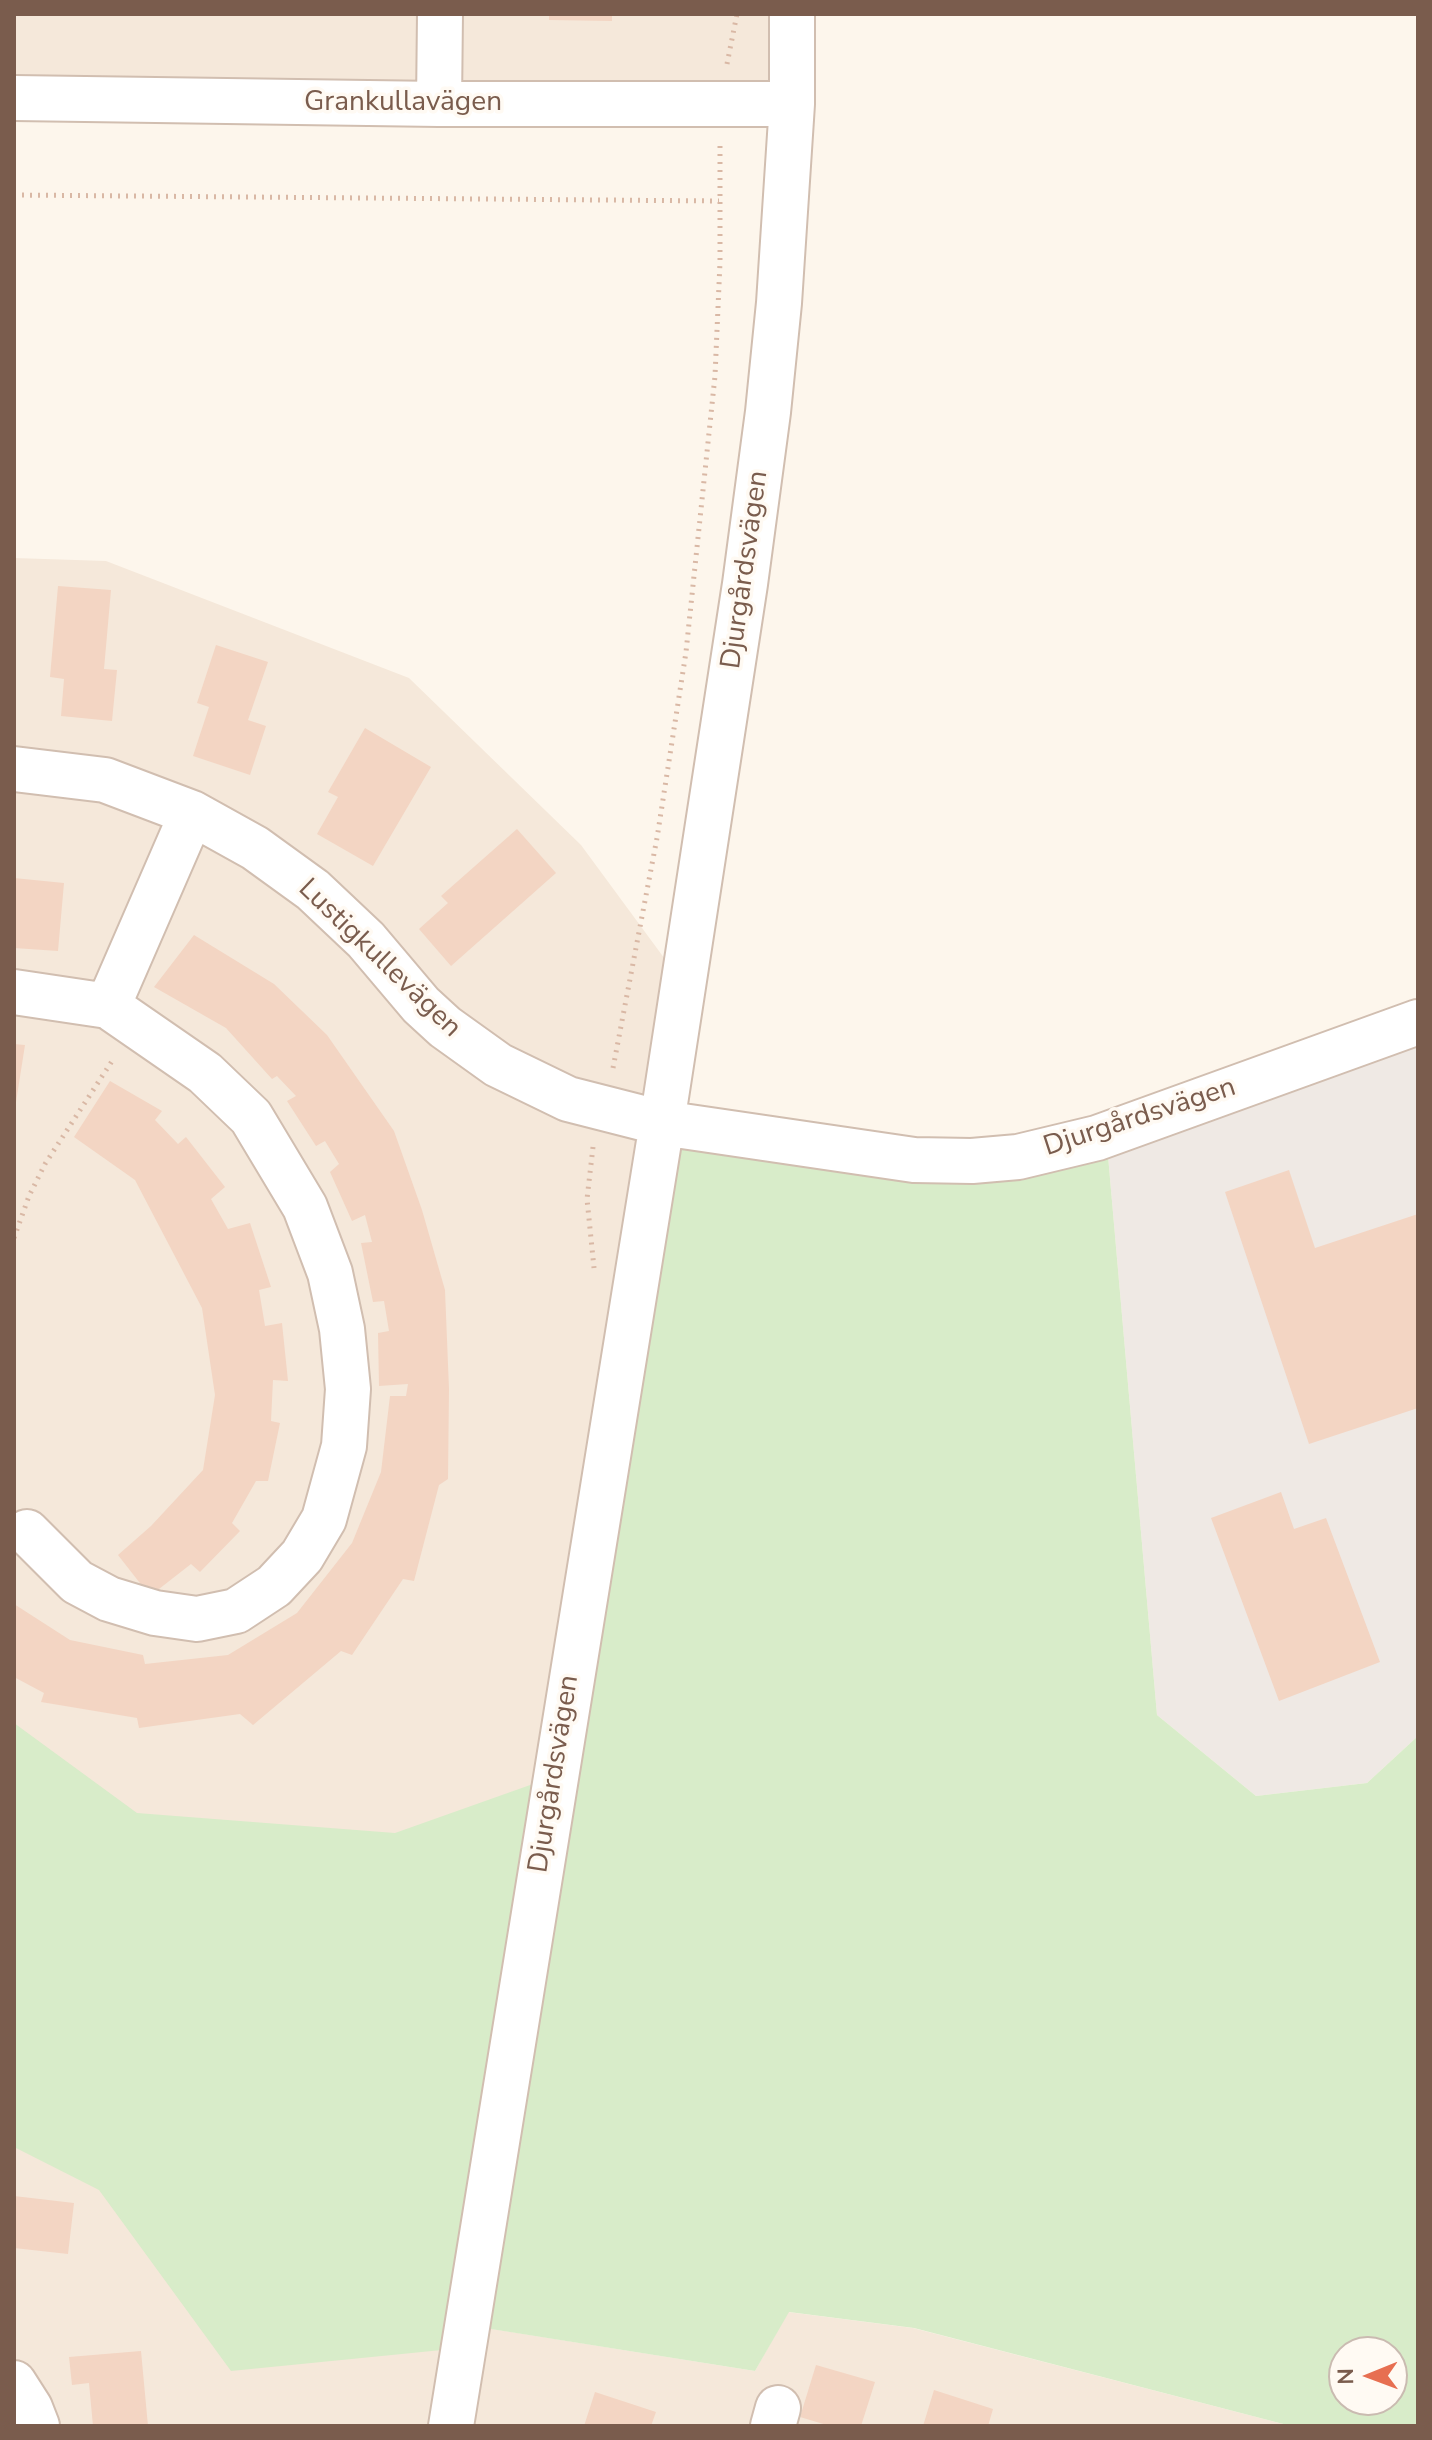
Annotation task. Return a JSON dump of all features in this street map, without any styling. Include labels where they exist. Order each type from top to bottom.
[{"type":"street","points":[[439,104],[440,14]]},
{"type":"street","name":"Djurgårdsvägen","points":[[451,2426],[662,1123],[741,614],[768,412],[780,289],[792,104],[792,14]]},
{"type":"street","name":"Grankullavägen","points":[[14,98],[439,104],[792,104]]},
{"type":"street","name":"Lustigkullevägen","points":[[14,769],[105,780],[192,813],[255,848],[313,890],[366,940],[421,1005],[470,1046],[532,1084],[568,1099],[662,1123]]},
{"type":"street","points":[[122,1015],[192,813]]},
{"type":"street","points":[[14,992],[122,1015],[205,1073],[251,1117],[305,1207],[330,1273],[342,1329],[348,1389],[344,1446],[324,1519],[302,1556],[274,1586],[236,1611],[197,1619],[155,1613],[109,1599],[77,1582],[27,1532]]},
{"type":"street","name":"Djurgårdsvägen","points":[[662,1123],[914,1160],[972,1161],[1018,1157],[1097,1138],[1418,1022]]},
{"type":"street","points":[[14,2383],[37,2426]]},
{"type":"path","points":[[595,1276],[587,1199],[600,1109],[612,1074],[632,980],[686,652],[715,376],[720,262],[720,104],[737,14]]},
{"type":"path","points":[[14,195],[719,201]]},
{"type":"path","points":[[14,1238],[29,1196],[122,1015]]},
{"type":"shaded area","points":[[14,14],[776,14],[775,106],[14,93]]},
{"type":"shaded area","points":[[14,558],[106,561],[409,678],[581,845],[684,985],[665,1123],[430,2319],[755,2371],[788,2312],[913,2328],[1291,2426],[14,2426]]},
{"type":"shaded area","points":[[1418,1022],[1418,1736],[1367,1783],[1256,1796],[1157,1715],[1106,1133]]},
{"type":"green space","points":[[665,1123],[858,1148],[1106,1133],[1157,1715],[1256,1796],[1367,1783],[1418,1736],[1418,2426],[1291,2426],[914,2328],[789,2312],[755,2371],[447,2322],[442,2350],[231,2371],[99,2190],[14,2147],[14,1723],[137,1813],[395,1833],[533,1784]]},
{"type":"building","points":[[549,14],[612,14],[612,21],[549,20]]},
{"type":"building","points":[[58,586],[111,590],[104,669],[117,670],[112,721],[61,716],[64,679],[50,677]]},
{"type":"building","points":[[216,645],[268,662],[248,720],[266,726],[250,775],[193,756],[209,707],[197,703]]},
{"type":"building","points":[[365,728],[431,767],[373,866],[317,834],[338,797],[328,792]]},
{"type":"building","points":[[517,829],[556,873],[451,966],[419,929],[448,903],[441,896]]},
{"type":"building","points":[[14,878],[64,883],[58,951],[14,948]]},
{"type":"building","points":[[194,935],[274,984],[327,1035],[394,1131],[422,1210],[445,1290],[449,1389],[448,1479],[439,1485],[414,1581],[403,1579],[352,1655],[341,1651],[253,1725],[240,1714],[139,1728],[137,1718],[41,1702],[44,1693],[14,1677],[14,1604],[70,1640],[143,1655],[145,1664],[228,1655],[297,1613],[352,1543],[381,1472],[390,1396],[406,1396],[408,1384],[379,1386],[378,1333],[389,1331],[384,1301],[373,1302],[361,1243],[372,1242],[365,1215],[352,1221],[330,1172],[339,1164],[325,1141],[316,1146],[287,1101],[296,1096],[277,1076],[272,1079],[226,1028],[154,987]]},
{"type":"building","points":[[14,1044],[25,1045],[16,1102],[14,1102]]},
{"type":"building","points":[[110,1081],[162,1111],[155,1120],[178,1144],[186,1137],[225,1187],[211,1199],[228,1229],[250,1223],[271,1287],[259,1290],[265,1326],[282,1323],[288,1381],[273,1380],[271,1421],[280,1423],[268,1481],[256,1481],[232,1523],[240,1531],[200,1572],[191,1564],[150,1596],[118,1555],[151,1526],[203,1470],[215,1395],[202,1308],[135,1180],[74,1137]]},
{"type":"building","points":[[1289,1170],[1315,1248],[1418,1214],[1418,1408],[1309,1444],[1225,1192]]},
{"type":"building","points":[[1281,1492],[1294,1529],[1326,1518],[1380,1662],[1279,1701],[1211,1518]]},
{"type":"building","points":[[14,2196],[74,2203],[68,2254],[14,2248]]},
{"type":"building","points":[[141,2351],[148,2426],[93,2426],[89,2383],[72,2385],[69,2357]]},
{"type":"building","points":[[816,2365],[875,2382],[861,2426],[830,2426],[800,2417]]},
{"type":"building","points":[[934,2390],[993,2409],[988,2426],[923,2426]]},
{"type":"building","points":[[595,2392],[656,2412],[651,2426],[584,2426]]}]
